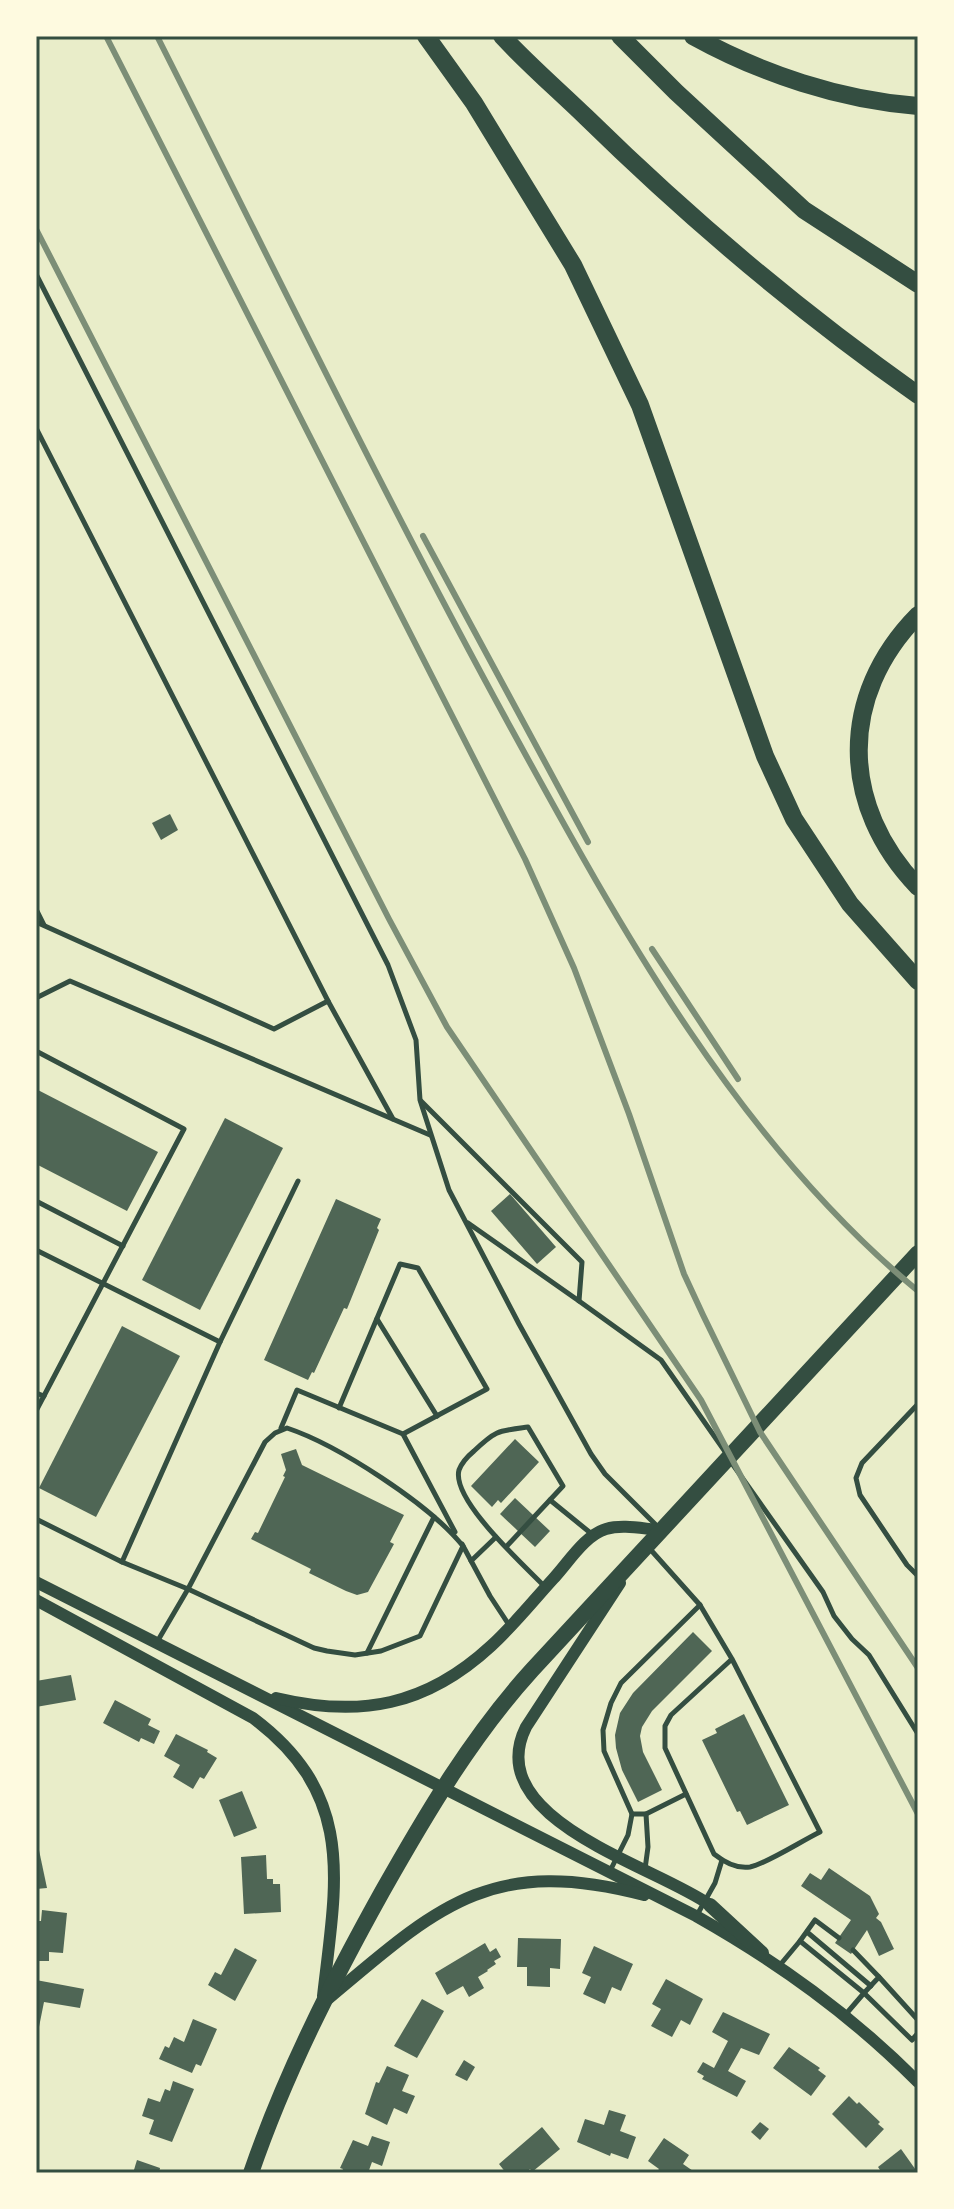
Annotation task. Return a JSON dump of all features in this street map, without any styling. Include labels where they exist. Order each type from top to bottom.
[{"type":"highway","points":[[426,36],[474,103],[573,265],[640,405],[765,756],[794,819],[850,904],[918,981]]},
{"type":"highway","points":[[502,36],[623,153],[734,253],[863,356],[918,395]]},
{"type":"highway","points":[[620,36],[804,210],[918,284]]},
{"type":"highway","points":[[693,36],[737,59],[826,90],[887,104],[918,106]]},
{"type":"highway","points":[[918,615],[892,644],[875,676],[863,711],[858,747],[862,784],[873,822],[893,859],[918,887]]},
{"type":"main road","points":[[251,2173],[290,2072],[322,2004],[395,1870],[482,1730],[508,1696],[918,1253]]},
{"type":"main road","points":[[707,1903],[762,1953]]},
{"type":"street","points":[[252,1692],[328,1708],[365,1707],[416,1694],[462,1670],[493,1645],[593,1535],[618,1527],[661,1530]]},
{"type":"street","points":[[642,1551],[526,1727],[517,1748],[519,1767],[537,1802],[573,1832],[707,1903]]},
{"type":"street","points":[[36,1582],[446,1787],[762,1953],[845,2015],[918,2082]]},
{"type":"street","points":[[36,1600],[253,1718],[279,1738],[303,1766],[324,1804],[333,1862],[330,1932],[322,2004]]},
{"type":"street","points":[[322,2004],[422,1922],[445,1907],[479,1892],[514,1884],[564,1882],[617,1888],[670,1902]]},
{"type":"lane","points":[[36,274],[388,965],[416,1040],[420,1100],[449,1190],[591,1454],[605,1474],[661,1530]]},
{"type":"lane","points":[[36,428],[328,1001],[393,1119]]},
{"type":"lane","points":[[36,909],[44,925]]},
{"type":"lane","points":[[36,922],[274,1029],[328,1001]]},
{"type":"lane","points":[[36,998],[70,981],[431,1135]]},
{"type":"lane","points":[[36,1051],[184,1129],[36,1411]]},
{"type":"lane","points":[[420,1100],[582,1262],[579,1301]]},
{"type":"lane","points":[[122,1562],[220,1342],[298,1181]]},
{"type":"lane","points":[[36,1201],[123,1246]]},
{"type":"lane","points":[[466,1222],[661,1360],[823,1592],[834,1616],[869,1655],[918,1734]]},
{"type":"lane","points":[[36,1250],[220,1342]]},
{"type":"lane","points":[[339,1408],[400,1264],[418,1268],[487,1389],[403,1434]]},
{"type":"lane","points":[[376,1319],[437,1416]]},
{"type":"lane","points":[[156,1643],[265,1442],[281,1429],[297,1390],[403,1434],[471,1561],[510,1626]]},
{"type":"lane","points":[[36,1393],[44,1396]]},
{"type":"lane","points":[[918,1404],[862,1463],[856,1478],[860,1495],[907,1565],[918,1576]]},
{"type":"lane","points":[[506,1547],[563,1486],[528,1427],[494,1432],[465,1459],[458,1473],[461,1489],[496,1537],[506,1547],[546,1587]]},
{"type":"lane","points":[[281,1429],[287,1428],[322,1442],[448,1527],[463,1546]]},
{"type":"lane","points":[[550,1500],[593,1535]]},
{"type":"lane","points":[[367,1654],[434,1517]]},
{"type":"lane","points":[[36,1519],[122,1562],[314,1648],[338,1654],[367,1654],[420,1636],[463,1546]]},
{"type":"lane","points":[[471,1561],[496,1537]]},
{"type":"lane","points":[[642,1551],[700,1605],[732,1659],[820,1832],[751,1867],[737,1866],[714,1854],[665,1748],[665,1726],[671,1715],[732,1659]]},
{"type":"lane","points":[[610,1872],[628,1835],[632,1814],[605,1759],[602,1741],[607,1715],[621,1683],[700,1605]]},
{"type":"lane","points":[[632,1814],[646,1814],[686,1794]]},
{"type":"lane","points":[[645,1870],[648,1847],[646,1814]]},
{"type":"lane","points":[[696,1916],[707,1903],[722,1860]]},
{"type":"lane","points":[[780,1965],[815,1920],[839,1938]]},
{"type":"lane","points":[[807,1932],[871,1986]]},
{"type":"lane","points":[[800,1941],[864,1993],[912,2040],[918,2033]]},
{"type":"lane","points":[[853,1950],[918,2020]]},
{"type":"lane","points":[[845,2015],[879,1977]]},
{"type":"building","points":[[170,814],[178,830],[161,840],[152,823]]},
{"type":"building","points":[[36,1089],[158,1152],[127,1211],[36,1164]]},
{"type":"building","points":[[225,1118],[283,1148],[200,1310],[142,1280]]},
{"type":"building","points":[[510,1194],[556,1247],[537,1264],[491,1211]]},
{"type":"building","points":[[336,1199],[381,1219],[347,1309],[344,1308],[308,1380],[264,1360]]},
{"type":"building","points":[[122,1326],[180,1356],[96,1517],[39,1488]]},
{"type":"building","points":[[515,1439],[539,1462],[501,1503],[498,1500],[492,1507],[471,1486]]},
{"type":"building","points":[[296,1449],[302,1465],[404,1515],[390,1542],[394,1544],[368,1592],[357,1595],[346,1591],[309,1573],[311,1569],[251,1539],[255,1532],[258,1533],[285,1477],[281,1454]]},
{"type":"building","points":[[515,1498],[550,1531],[535,1547],[500,1514]]},
{"type":"building","points":[[693,1632],[712,1651],[652,1711],[642,1727],[643,1752],[662,1790],[638,1802],[622,1770],[616,1748],[615,1735],[620,1713],[633,1693]]},
{"type":"building","points":[[71,1675],[76,1700],[36,1707],[36,1681]]},
{"type":"building","points":[[115,1700],[151,1719],[148,1725],[160,1731],[154,1744],[141,1738],[139,1742],[103,1723]]},
{"type":"building","points":[[744,1714],[789,1805],[747,1825],[740,1811],[737,1812],[702,1740],[717,1733],[715,1729]]},
{"type":"building","points":[[176,1734],[217,1758],[204,1779],[200,1777],[193,1789],[173,1777],[180,1765],[164,1756]]},
{"type":"building","points":[[242,1791],[257,1828],[234,1837],[219,1800]]},
{"type":"building","points":[[36,1836],[47,1888],[36,1889]]},
{"type":"building","points":[[266,1855],[267,1879],[273,1879],[273,1884],[280,1884],[281,1912],[244,1914],[241,1857]]},
{"type":"building","points":[[829,1868],[870,1896],[879,1914],[876,1918],[894,1949],[879,1956],[867,1930],[851,1954],[835,1943],[851,1920],[801,1886],[810,1873],[821,1880]]},
{"type":"building","points":[[42,1910],[67,1913],[63,1953],[49,1952],[49,1961],[36,1961],[36,1921],[41,1921]]},
{"type":"building","points":[[518,1938],[561,1939],[560,1969],[550,1968],[550,1987],[527,1986],[527,1967],[517,1967]]},
{"type":"building","points":[[485,1943],[490,1952],[496,1948],[501,1957],[478,1977],[484,1988],[469,1997],[463,1986],[447,1995],[435,1973]]},
{"type":"building","points":[[594,1946],[633,1964],[621,1991],[612,1987],[605,2004],[583,1994],[591,1977],[582,1973]]},
{"type":"building","points":[[235,1948],[257,1960],[235,2001],[208,1985],[215,1972],[221,1975]]},
{"type":"building","points":[[666,1979],[703,1999],[690,2025],[681,2020],[672,2037],[651,2026],[661,2009],[652,2004]]},
{"type":"building","points":[[36,1980],[84,1989],[80,2008],[44,2002],[37,2037]]},
{"type":"building","points":[[422,1999],[444,2011],[417,2058],[394,2046]]},
{"type":"building","points":[[723,2012],[770,2034],[759,2055],[741,2048],[728,2071],[746,2081],[737,2097],[702,2079],[704,2076],[697,2072],[703,2062],[714,2068],[728,2041],[712,2032]]},
{"type":"building","points":[[193,2019],[217,2029],[201,2066],[196,2064],[192,2073],[159,2059],[174,2037],[184,2042]]},
{"type":"building","points":[[789,2047],[820,2068],[818,2070],[826,2076],[811,2096],[773,2068]]},
{"type":"building","points":[[464,2060],[475,2067],[467,2081],[455,2075]]},
{"type":"building","points":[[387,2066],[409,2075],[402,2091],[415,2096],[407,2114],[394,2108],[387,2125],[365,2114],[376,2082],[379,2083]]},
{"type":"building","points":[[173,2081],[194,2089],[172,2142],[149,2134],[154,2120],[142,2116],[148,2098],[160,2102],[165,2089],[170,2091]]},
{"type":"building","points":[[849,2096],[857,2104],[859,2102],[884,2129],[866,2148],[832,2114]]},
{"type":"building","points":[[609,2110],[626,2115],[620,2131],[636,2137],[628,2159],[611,2153],[610,2156],[577,2142],[585,2119],[604,2125]]},
{"type":"building","points":[[760,2122],[769,2129],[760,2140],[751,2132]]},
{"type":"building","points":[[542,2127],[560,2149],[532,2172],[530,2169],[526,2173],[506,2173],[499,2164]]},
{"type":"building","points":[[372,2136],[390,2142],[382,2166],[372,2162],[368,2173],[341,2173],[343,2169],[340,2168],[353,2140],[368,2146]]},
{"type":"building","points":[[664,2138],[689,2155],[683,2164],[696,2173],[656,2173],[659,2169],[648,2161]]},
{"type":"building","points":[[901,2149],[918,2173],[882,2173],[878,2167]]},
{"type":"building","points":[[137,2160],[160,2168],[159,2173],[133,2173]]},
{"type":"railway","points":[[106,36],[525,859],[574,968],[684,1274],[760,1432],[918,1668]]},
{"type":"railway","points":[[157,36],[420,558],[554,806],[642,957],[740,1101],[795,1169],[854,1233],[918,1291]]},
{"type":"railway","points":[[36,229],[447,1027],[701,1400],[918,1814]]},
{"type":"railway","points":[[423,536],[588,842]]},
{"type":"railway","points":[[652,949],[738,1079]]}]
